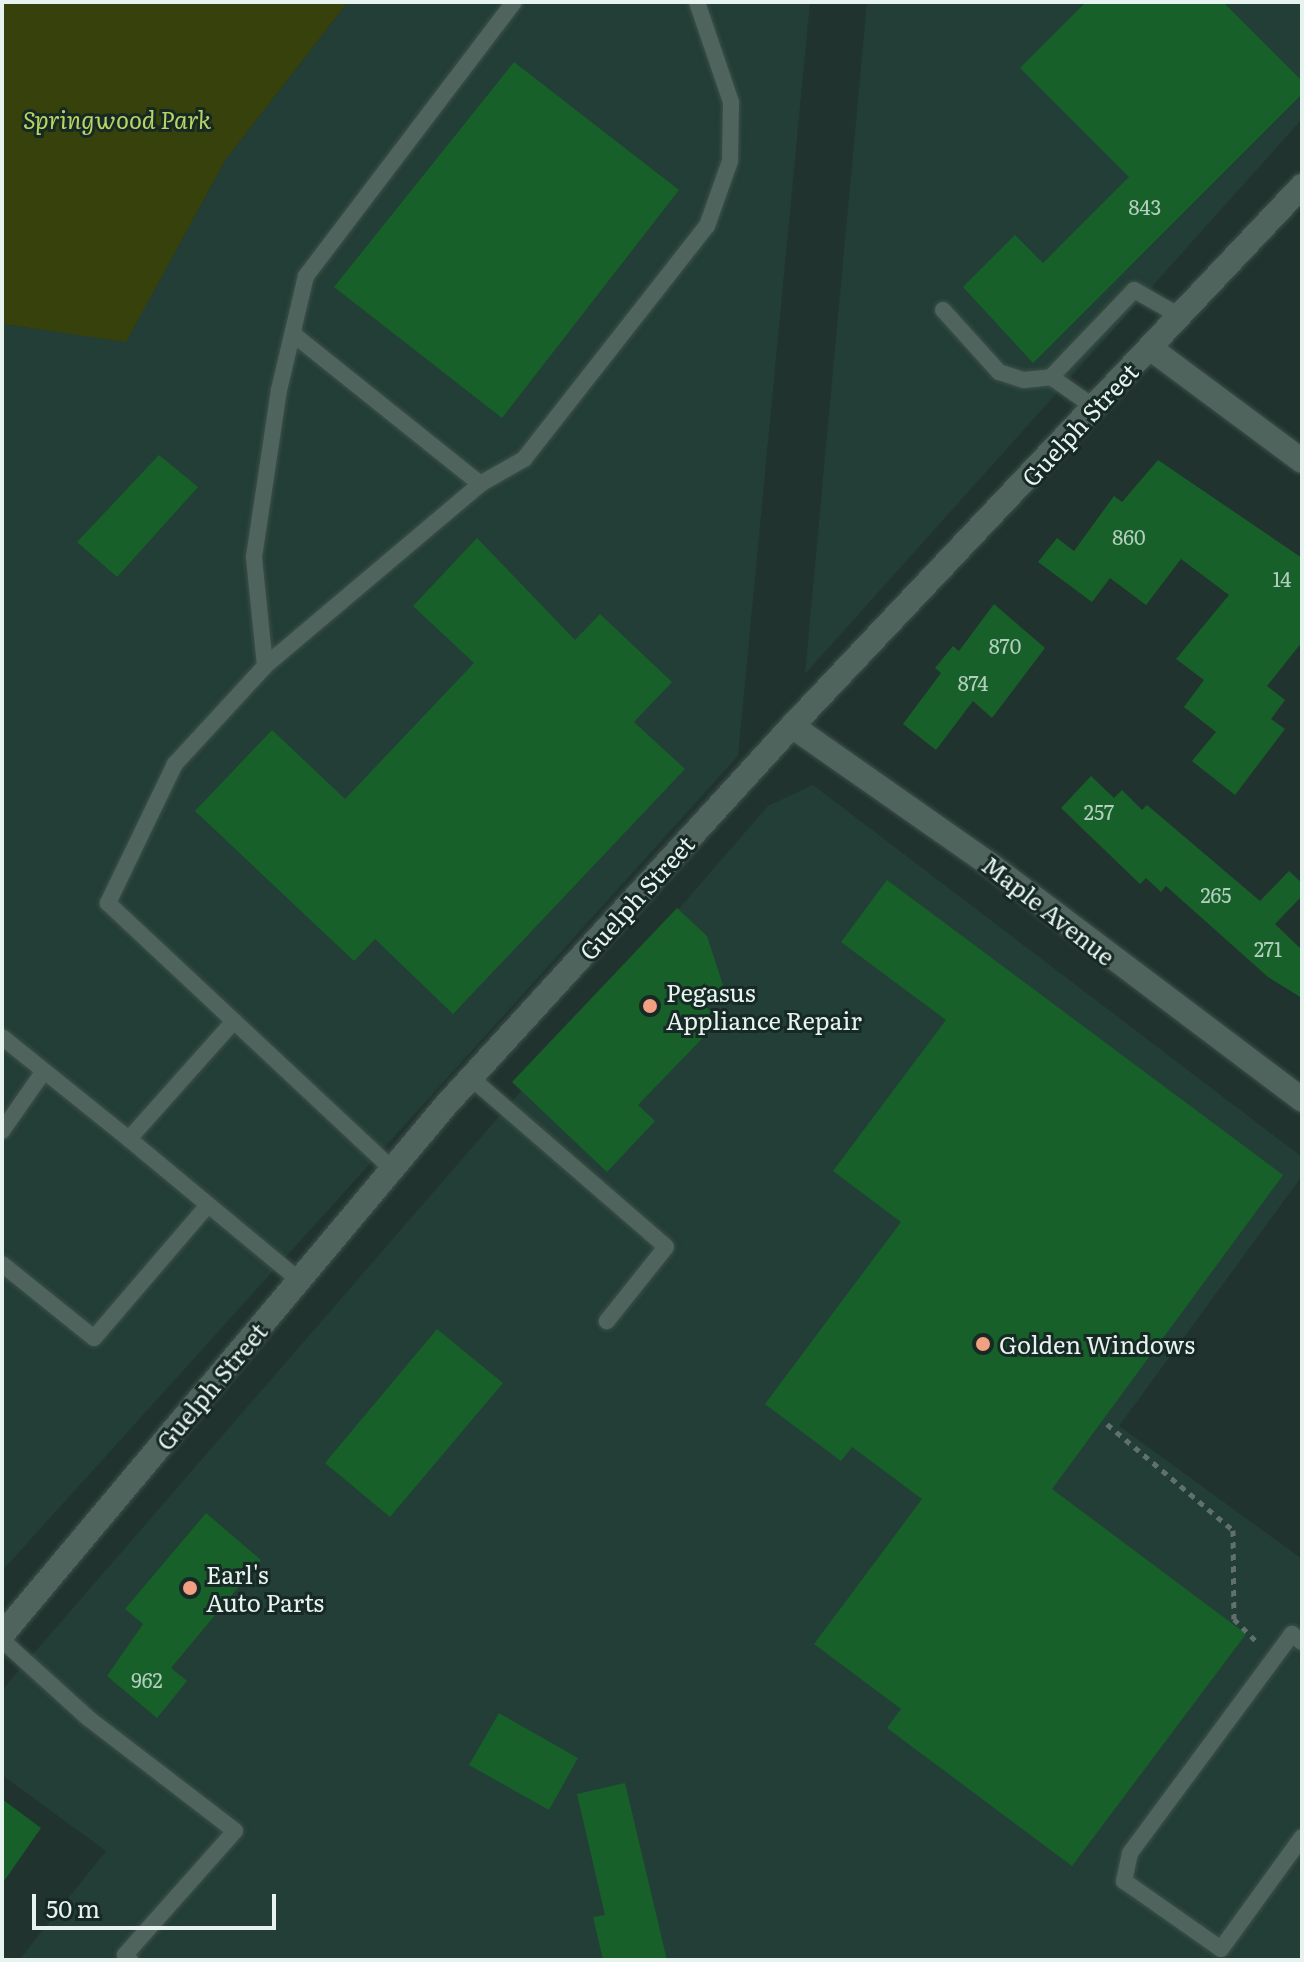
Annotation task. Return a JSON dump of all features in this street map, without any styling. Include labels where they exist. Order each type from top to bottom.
[{"type":"street","name":"Guelph Street","points":[[2,1638],[470,1077],[792,726],[1302,186]]},
{"type":"street","points":[[1150,348],[1302,461]]},
{"type":"street","name":"Maple Avenue","points":[[792,726],[988,863],[1302,1100]]},
{"type":"lane","points":[[265,666],[254,557],[306,276],[514,2]]},
{"type":"lane","points":[[392,1169],[108,903],[175,764],[265,666],[480,484],[524,459],[707,226],[730,161],[731,102],[697,2]]},
{"type":"lane","points":[[943,310],[999,372],[1024,380],[1051,377],[1134,290],[1180,316]]},
{"type":"lane","points":[[293,334],[480,484]]},
{"type":"lane","points":[[1051,377],[1094,407]]},
{"type":"lane","points":[[129,1139],[234,1021]]},
{"type":"lane","points":[[2,1037],[299,1280]]},
{"type":"lane","points":[[2,1131],[44,1071]]},
{"type":"lane","points":[[470,1077],[666,1247],[607,1321]]},
{"type":"lane","points":[[2,1264],[94,1338],[208,1205]]},
{"type":"lane","points":[[1302,1642],[1292,1634],[1130,1853],[1124,1881],[1221,1949],[1302,1837]]},
{"type":"lane","points":[[2,1638],[88,1718],[235,1831],[125,1955],[130,1960]]},
{"type":"path","points":[[1107,1424],[1233,1530],[1234,1619],[1274,1659]]},
{"type":"shaded area","points":[[348,2],[810,2],[738,756],[2,1571],[2,324],[126,341],[226,159]]},
{"type":"shaded area","points":[[867,2],[1302,2],[1302,119],[805,674]]},
{"type":"shaded area","points":[[813,785],[1302,1157],[1302,1176],[1119,1426],[1302,1559],[1302,1960],[19,1960],[106,1851],[2,1775],[2,1690],[768,806]]},
{"type":"green space","name":"Springwood Park","points":[[2,2],[348,2],[226,159],[126,342],[2,324]]},
{"type":"building","points":[[1086,2],[1223,2],[1302,81],[1302,94],[1033,363],[963,287],[1015,235],[1043,263],[1129,177],[1020,68]]},
{"type":"building","points":[[514,62],[679,190],[502,418],[334,287]]},
{"type":"building","points":[[159,455],[198,487],[117,577],[77,542]]},
{"type":"building","points":[[1158,460],[1302,558],[1302,642],[1267,686],[1285,700],[1271,719],[1285,729],[1235,795],[1192,761],[1216,732],[1184,707],[1204,680],[1176,659],[1229,595],[1181,559],[1146,605],[1110,578],[1092,602],[1038,562],[1057,538],[1074,551],[1114,496],[1122,502]]},
{"type":"building","points":[[477,538],[575,640],[600,614],[672,682],[634,722],[685,769],[453,1014],[375,939],[354,961],[195,811],[272,730],[345,799],[474,663],[413,606]]},
{"type":"building","points":[[994,604],[1045,648],[992,718],[973,701],[936,750],[903,724],[941,673],[935,668],[953,646],[959,651]]},
{"type":"building","points":[[1091,776],[1114,798],[1122,790],[1142,810],[1147,805],[1260,901],[1289,871],[1302,883],[1302,896],[1275,924],[1302,950],[1302,998],[1268,977],[1166,886],[1161,892],[1146,878],[1140,884],[1061,808]]},
{"type":"building","name":"Golden Windows","points":[[887,880],[1283,1175],[1052,1489],[1246,1634],[1072,1866],[887,1728],[901,1709],[814,1644],[922,1499],[852,1447],[841,1461],[765,1404],[901,1222],[833,1171],[946,1020],[841,942]]},
{"type":"building","points":[[677,908],[707,936],[723,985],[704,1005],[720,1020],[638,1105],[655,1121],[607,1172],[512,1082]]},
{"type":"building","points":[[437,1329],[503,1383],[390,1517],[325,1463]]},
{"type":"building","name":"Earl's Auto Parts","points":[[206,1513],[261,1560],[171,1668],[187,1681],[157,1718],[107,1676],[143,1624],[125,1609]]},
{"type":"building","points":[[499,1713],[578,1758],[549,1810],[469,1765]]},
{"type":"building","points":[[625,1783],[667,1960],[603,1960],[593,1917],[605,1915],[577,1794]]},
{"type":"building","points":[[2,1799],[41,1828],[2,1884]]},
{"type":"place","name":"Pegasus Appliance Repair","points":[[650,1006]]},
{"type":"place","name":"Golden Windows","points":[[983,1344]]},
{"type":"place","name":"Earl's Auto Parts","points":[[190,1588]]}]
